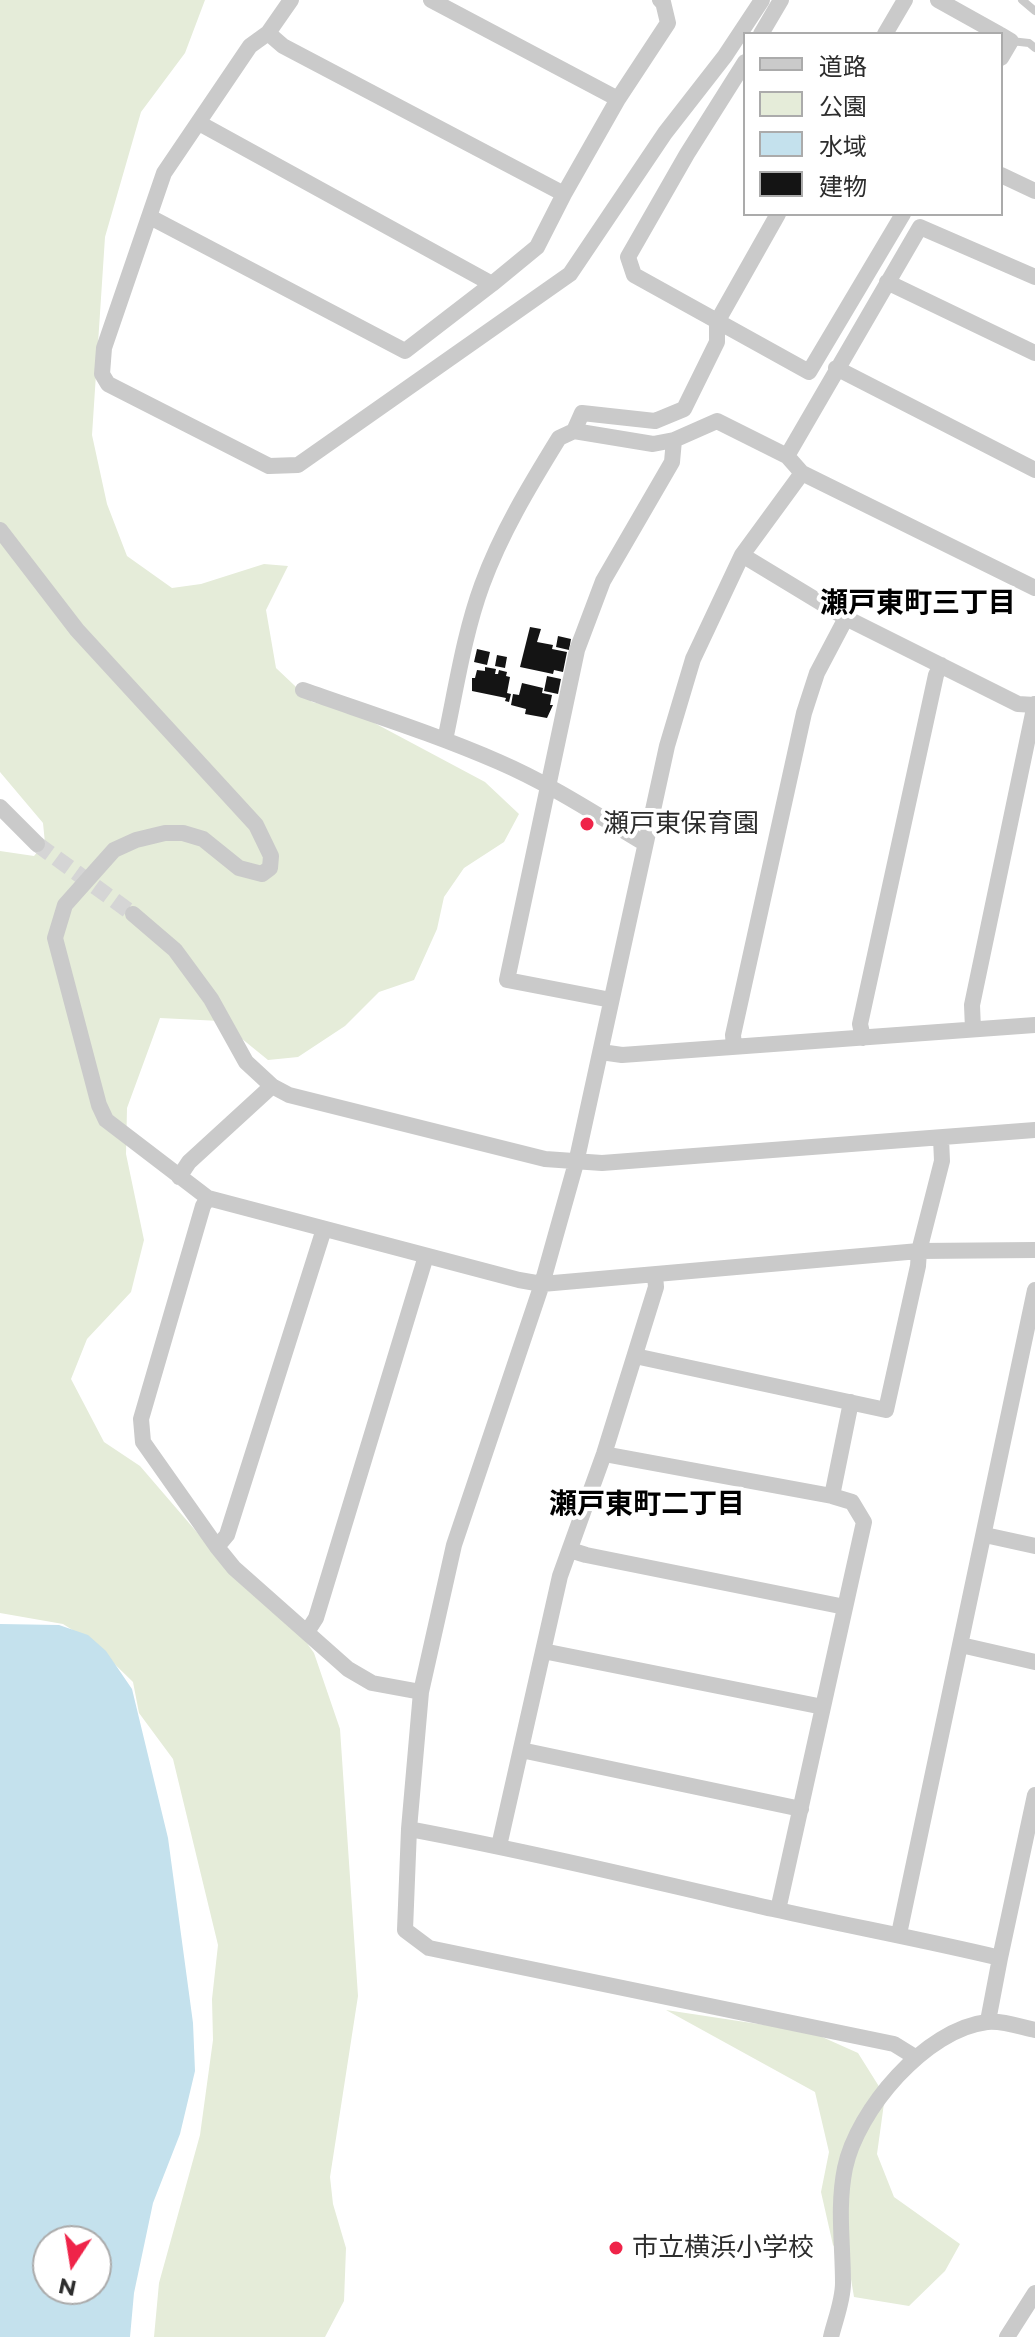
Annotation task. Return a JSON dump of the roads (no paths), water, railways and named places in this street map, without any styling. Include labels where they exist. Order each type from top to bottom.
[{"type":"street","points":[[291,0],[268,33],[250,46],[164,173],[104,348],[102,374],[108,384],[269,466],[298,465],[570,274],[665,133],[725,56],[762,0]]},
{"type":"street","points":[[431,0],[618,99]]},
{"type":"street","points":[[150,217],[405,351],[537,247],[618,99],[668,23],[660,0]]},
{"type":"street","points":[[762,32],[781,0]]},
{"type":"street","points":[[886,32],[905,0]]},
{"type":"street","points":[[938,0],[995,32]]},
{"type":"street","points":[[268,33],[283,46],[564,194]]},
{"type":"street","points":[[743,68],[687,154],[628,257],[634,275],[809,372],[902,216]]},
{"type":"street","points":[[199,123],[492,284]]},
{"type":"street","points":[[1003,176],[1035,191]]},
{"type":"street","points":[[574,431],[582,413],[655,421],[684,409],[717,342],[717,322],[777,216]]},
{"type":"street","points":[[787,456],[920,227],[1035,277]]},
{"type":"street","points":[[887,282],[1035,353]]},
{"type":"street","points":[[836,368],[1035,470]]},
{"type":"street","points":[[445,740],[473,614],[483,584],[507,529],[551,450],[559,438],[574,431],[653,444],[674,440],[717,421],[787,456],[802,473],[1035,588]]},
{"type":"street","points":[[611,1000],[507,980],[577,650],[603,581],[672,462],[674,440]]},
{"type":"street","points":[[802,473],[742,555],[693,659],[667,746],[576,1163],[542,1284],[454,1545],[421,1692],[409,1829],[405,1930],[429,1948],[894,2044],[915,2057]]},
{"type":"street","points":[[0,530],[77,630],[256,825],[271,856],[270,868],[262,874],[253,873],[239,868],[203,839],[183,833],[165,833],[136,840],[114,850],[65,905],[55,938],[99,1105],[106,1120],[208,1198],[542,1284],[919,1251],[1035,1250]]},
{"type":"street","points":[[742,555],[846,618],[1018,704],[1035,705],[972,1005],[973,1029]]},
{"type":"street","points":[[734,1047],[733,1035],[804,713],[817,673],[846,618]]},
{"type":"street","points":[[863,1038],[860,1024],[936,675],[941,665]]},
{"type":"street","points":[[303,690],[445,740],[548,786],[644,843]]},
{"type":"street","points":[[0,807],[37,844]]},
{"type":"street","points":[[133,914],[175,950],[211,999],[246,1062],[272,1086],[289,1095],[545,1159],[576,1163],[617,1162],[1035,1130]]},
{"type":"street","points":[[601,1052],[622,1055],[1035,1025]]},
{"type":"street","points":[[179,1177],[189,1162],[272,1086]]},
{"type":"street","points":[[635,1356],[886,1410],[919,1251],[942,1161],[941,1138]]},
{"type":"street","points":[[208,1198],[190,1246],[141,1419],[143,1442],[234,1568],[348,1669],[372,1683],[421,1692]]},
{"type":"street","points":[[217,1547],[227,1535],[324,1229]]},
{"type":"street","points":[[307,1632],[316,1618],[426,1256]]},
{"type":"street","points":[[499,1846],[560,1576],[635,1356],[656,1287],[655,1275]]},
{"type":"street","points":[[899,1934],[1035,1290]]},
{"type":"street","points":[[832,1496],[851,1402]]},
{"type":"street","points":[[604,1454],[832,1496],[852,1502],[864,1522],[778,1910]]},
{"type":"street","points":[[985,1535],[1035,1546]]},
{"type":"street","points":[[570,1550],[845,1607]]},
{"type":"street","points":[[961,1645],[1035,1662]]},
{"type":"street","points":[[543,1651],[823,1707]]},
{"type":"street","points":[[521,1750],[801,1809]]},
{"type":"street","points":[[988,2021],[1035,1795]]},
{"type":"street","points":[[409,1829],[499,1846],[1000,1958]]},
{"type":"street","points":[[831,2337],[843,2287],[839,2217],[846,2166],[865,2117],[915,2057],[944,2036],[988,2021],[1035,2030]]},
{"type":"street","points":[[1007,2337],[1035,2293]]},
{"type":"lane","points":[[1022,0],[1035,11]]},
{"type":"lane","points":[[1004,37],[1029,43],[1035,48]]},
{"type":"water","points":[[0,1624],[59,1625],[88,1635],[106,1651],[132,1689],[168,1838],[193,2023],[195,2071],[180,2134],[153,2203],[134,2293],[130,2337],[0,2337]]},
{"type":"tunnel","points":[[37,844],[133,914]]},
{"type":"place","name":"瀬戸東保育園","points":[[587,824]]},
{"type":"place","name":"市立横浜小学校","points":[[616,2248]]},
{"type":"district","name":"瀬戸東町三丁目","points":[[918,604]]},
{"type":"district","name":"瀬戸東町二丁目","points":[[647,1505]]}]
